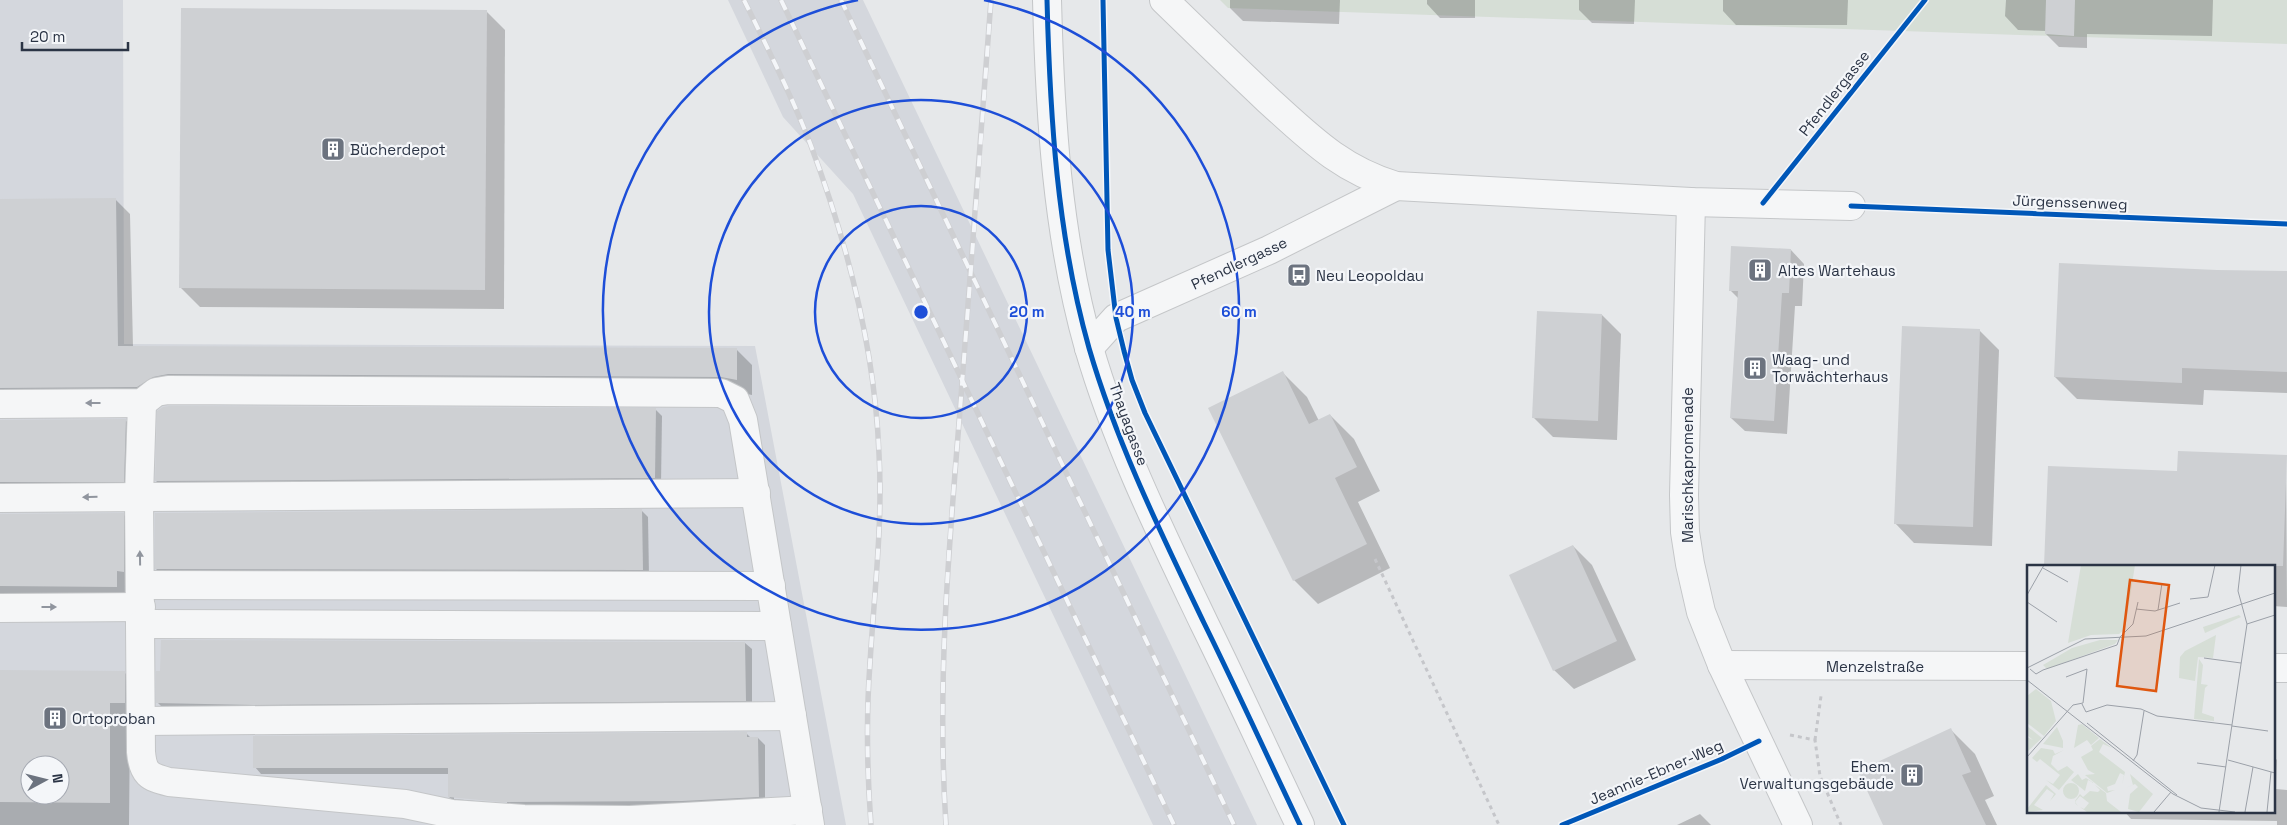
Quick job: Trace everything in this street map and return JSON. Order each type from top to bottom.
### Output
[{"type":"street","name":"Thayagasse","points":[[1047,0],[1048,69],[1061,207],[1073,282],[1089,348],[1131,467],[1300,825]]},
{"type":"street","name":"Pfendlergasse","points":[[1164,0],[1316,144],[1345,165],[1370,178],[1396,186],[1691,202],[1851,206]]},
{"type":"street","name":"Pfendlergasse","points":[[1089,348],[1116,318],[1269,250],[1396,186]]},
{"type":"street","name":"Marischkapromenade","points":[[1691,202],[1685,532],[1690,564],[1701,612],[1722,665],[1798,825]]},
{"type":"street","points":[[0,404],[142,403],[156,392],[168,390],[721,393],[735,400],[743,420],[756,492],[809,817],[633,822],[524,819],[452,814],[405,804],[169,782],[152,777],[143,767],[139,496],[142,403]]},
{"type":"street","points":[[0,498],[756,492]]},
{"type":"street","points":[[0,608],[771,586]]},
{"type":"street","points":[[141,605],[778,626]]},
{"type":"street","name":"Menzelstraße","points":[[1722,665],[2027,666]]},
{"type":"street","points":[[2274,668],[2287,668]]},
{"type":"street","points":[[142,721],[792,716]]},
{"type":"path","points":[[1375,559],[1499,825]]},
{"type":"path","points":[[1821,694],[1815,740],[1820,776],[1841,825]]},
{"type":"path","points":[[1759,741],[1781,733],[1815,740]]},
{"type":"shaded area","points":[[0,0],[123,0],[124,344],[755,346],[846,825],[0,825]]},
{"type":"shaded area","points":[[728,0],[863,0],[1257,825],[1153,825],[853,194],[783,117]]},
{"type":"shaded area","points":[[1220,0],[2287,0],[2287,44],[1228,8]]},
{"type":"building","points":[[2046,0],[2075,0],[2074,36],[2045,34]]},
{"type":"building","name":"Bücherdepot","points":[[181,8],[487,10],[485,290],[179,288]]},
{"type":"building","points":[[116,198],[118,346],[737,348],[737,380],[721,377],[168,374],[153,377],[137,387],[0,388],[0,199]]},
{"type":"building","points":[[1731,246],[1791,249],[1789,293],[1782,293],[1774,421],[1730,418],[1738,291],[1729,291]]},
{"type":"building","points":[[2059,263],[2287,271],[2287,372],[2182,368],[2182,383],[2054,377]]},
{"type":"building","points":[[1537,311],[1602,314],[1598,421],[1532,418]]},
{"type":"building","points":[[1902,326],[1980,329],[1973,527],[1894,524]]},
{"type":"building","points":[[1283,371],[1309,424],[1330,414],[1357,467],[1335,478],[1367,544],[1293,581],[1208,408]]},
{"type":"building","points":[[169,406],[656,408],[655,478],[155,481],[157,411]]},
{"type":"building","points":[[126,419],[124,482],[0,482],[0,420]]},
{"type":"building","points":[[2178,451],[2287,455],[2283,566],[2044,565],[2048,466],[2177,471]]},
{"type":"building","points":[[642,509],[643,570],[155,569],[155,513]]},
{"type":"building","points":[[124,513],[124,572],[117,571],[117,587],[0,586],[0,514]]},
{"type":"building","points":[[1573,545],[1617,641],[1553,671],[1509,575]]},
{"type":"building","points":[[161,640],[745,642],[746,701],[254,705],[156,703],[156,671],[160,671]]},
{"type":"building","name":"Ortoproban","points":[[0,670],[125,671],[125,703],[110,703],[110,803],[70,803],[70,755],[20,755],[20,802],[0,802]]},
{"type":"building","name":"Ehem. Verwaltungsgebäude","points":[[1951,728],[1971,772],[1962,775],[1986,825],[1883,825],[1858,771]]},
{"type":"building","points":[[747,732],[747,737],[758,737],[759,797],[682,801],[501,802],[448,797],[448,768],[253,768],[253,736]]},
{"type":"railway","points":[[744,0],[795,107],[823,180],[836,219],[857,296],[872,375],[879,454],[880,506],[868,704],[871,825]]},
{"type":"railway","points":[[781,0],[1174,825]]},
{"type":"railway","points":[[841,0],[1234,825]]},
{"type":"railway","points":[[946,825],[943,724],[945,624],[991,0]]},
{"type":"cycle path","points":[[1047,0],[1053,131],[1062,219],[1078,305],[1100,384],[1141,488],[1300,825]]},
{"type":"cycle path","points":[[1103,0],[1108,250],[1116,318],[1132,380],[1145,413],[1344,825]]},
{"type":"cycle path","points":[[1763,203],[1925,0]]},
{"type":"cycle path","name":"Jürgenssenweg","points":[[1851,206],[2287,224]]},
{"type":"cycle path","name":"Jeannie-Ebner-Weg","points":[[1562,825],[1722,759],[1759,741]]},
{"type":"place","name":"Bücherdepot","points":[[333,149]]},
{"type":"place","name":"Altes Wartehaus","points":[[1760,270]]},
{"type":"place","name":"Neu Leopoldau","points":[[1299,275]]},
{"type":"place","name":"Waag- und Torwächterhaus","points":[[1755,368]]},
{"type":"place","name":"Ortoproban","points":[[55,718]]},
{"type":"place","name":"Ehem. Verwaltungsgebäude","points":[[1912,775]]}]
